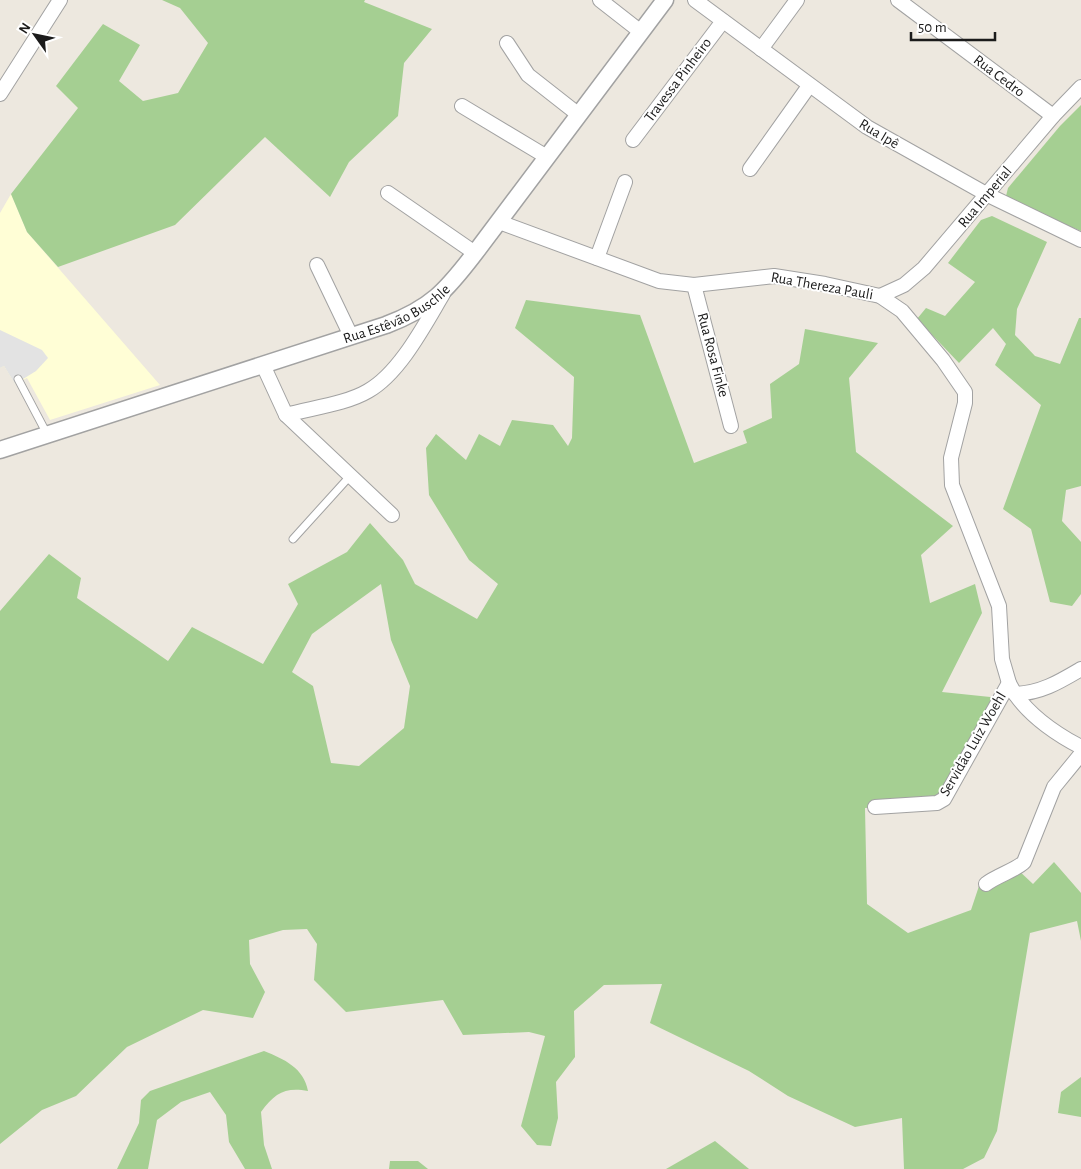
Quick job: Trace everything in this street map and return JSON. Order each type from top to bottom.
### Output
[{"type":"street","points":[[0,94],[60,0]]},
{"type":"street","points":[[600,0],[641,32]]},
{"type":"street","name":"Rua Estêvão Buschle","points":[[0,450],[351,336],[415,313],[444,291],[476,253],[665,0]]},
{"type":"street","name":"Rua Ipê","points":[[695,0],[867,128],[988,195],[1081,240]]},
{"type":"street","points":[[761,50],[797,0]]},
{"type":"street","name":"Rua Cedro","points":[[898,0],[1053,116]]},
{"type":"street","name":"Travessa Pinheiro","points":[[634,140],[722,21]]},
{"type":"street","points":[[507,43],[528,75],[578,115]]},
{"type":"street","points":[[750,169],[810,86]]},
{"type":"street","name":"Rua Imperial","points":[[880,296],[913,278],[988,195],[1053,116],[1081,87]]},
{"type":"street","points":[[462,106],[548,157]]},
{"type":"street","points":[[596,258],[625,182]]},
{"type":"street","points":[[388,193],[476,253]]},
{"type":"street","name":"Rua Thereza Pauli","points":[[498,222],[649,278],[669,283],[694,285],[774,276],[825,284],[880,296],[896,305],[910,319],[965,392],[965,403],[952,458],[951,476],[959,506],[999,606],[1002,659],[1012,689]]},
{"type":"street","points":[[317,265],[351,336]]},
{"type":"street","name":"Rua Rosa Finke","points":[[694,285],[731,426]]},
{"type":"street","points":[[286,415],[354,397],[374,387],[408,350],[444,291]]},
{"type":"street","points":[[263,365],[286,415],[392,515]]},
{"type":"street","points":[[1012,689],[1037,692],[1081,669]]},
{"type":"street","points":[[1012,689],[1029,710],[1056,734],[1081,747]]},
{"type":"street","name":"Servidão Luiz Woehl","points":[[876,807],[937,803],[944,799],[1012,689]]},
{"type":"street","points":[[986,884],[1001,873],[1021,866],[1024,862],[1054,787],[1081,754]]},
{"type":"lane","points":[[18,379],[47,435]]},
{"type":"lane","points":[[293,539],[351,475]]},
{"type":"shaded area","points":[[11,194],[27,232],[160,385],[50,420],[27,378],[15,384],[4,366],[0,368],[0,213]]},
{"type":"shaded area","points":[[0,330],[42,350],[48,358],[36,371],[15,384],[4,366],[0,368]]},
{"type":"green space","points":[[162,0],[365,0],[364,2],[432,29],[404,63],[398,116],[349,162],[330,197],[265,137],[175,225],[58,267],[27,232],[11,194],[78,108],[56,86],[103,24],[140,45],[119,81],[143,101],[178,93],[208,43],[180,8]]},
{"type":"green space","points":[[1081,105],[1081,231],[1011,202],[1006,196],[1008,188],[1060,126]]},
{"type":"green space","points":[[992,216],[1047,242],[1017,309],[1015,335],[1035,356],[1060,364],[1079,318],[1081,318],[1081,486],[1066,490],[1062,521],[1081,542],[1081,594],[1072,606],[1050,602],[1031,529],[1003,509],[1041,405],[995,365],[1006,344],[993,328],[959,363],[917,319],[926,308],[945,316],[975,282],[948,263],[981,220]]},
{"type":"green space","points":[[526,300],[640,315],[694,463],[747,443],[743,431],[772,418],[770,384],[799,364],[805,329],[878,343],[849,378],[856,452],[953,526],[921,555],[930,603],[975,584],[982,613],[942,692],[1000,698],[937,803],[865,808],[867,904],[908,933],[971,910],[979,886],[1016,868],[1033,884],[1054,862],[1081,893],[1081,941],[1077,921],[1030,933],[997,1131],[984,1158],[963,1169],[904,1169],[902,1118],[855,1127],[788,1096],[749,1071],[650,1023],[662,984],[604,985],[574,1011],[575,1057],[556,1082],[558,1118],[551,1146],[537,1145],[521,1126],[545,1036],[529,1032],[463,1035],[443,1000],[346,1012],[314,980],[317,944],[307,929],[283,930],[249,940],[250,964],[265,992],[253,1018],[203,1010],[127,1047],[76,1096],[42,1110],[0,1144],[0,611],[49,554],[81,578],[77,598],[168,661],[192,627],[263,664],[298,604],[288,584],[347,552],[370,523],[403,560],[415,584],[477,619],[498,584],[469,560],[429,495],[426,448],[436,434],[466,460],[479,434],[500,446],[512,420],[553,425],[568,446],[572,438],[574,377],[515,328]],"holes":[[[381,584],[391,640],[410,686],[404,728],[359,766],[331,763],[313,686],[292,672],[312,634]]]},
{"type":"green space","points":[[264,1051],[279,1057],[298,1070],[306,1083],[308,1091],[293,1090],[281,1093],[271,1100],[261,1112],[264,1145],[272,1169],[245,1169],[229,1142],[226,1115],[210,1092],[181,1102],[157,1120],[148,1169],[117,1169],[139,1123],[141,1100],[150,1091]]},
{"type":"green space","points":[[1081,1077],[1081,1117],[1058,1113],[1061,1092]]},
{"type":"green space","points":[[715,1141],[749,1169],[666,1169]]},
{"type":"green space","points":[[390,1161],[418,1161],[428,1169],[389,1169]]}]
